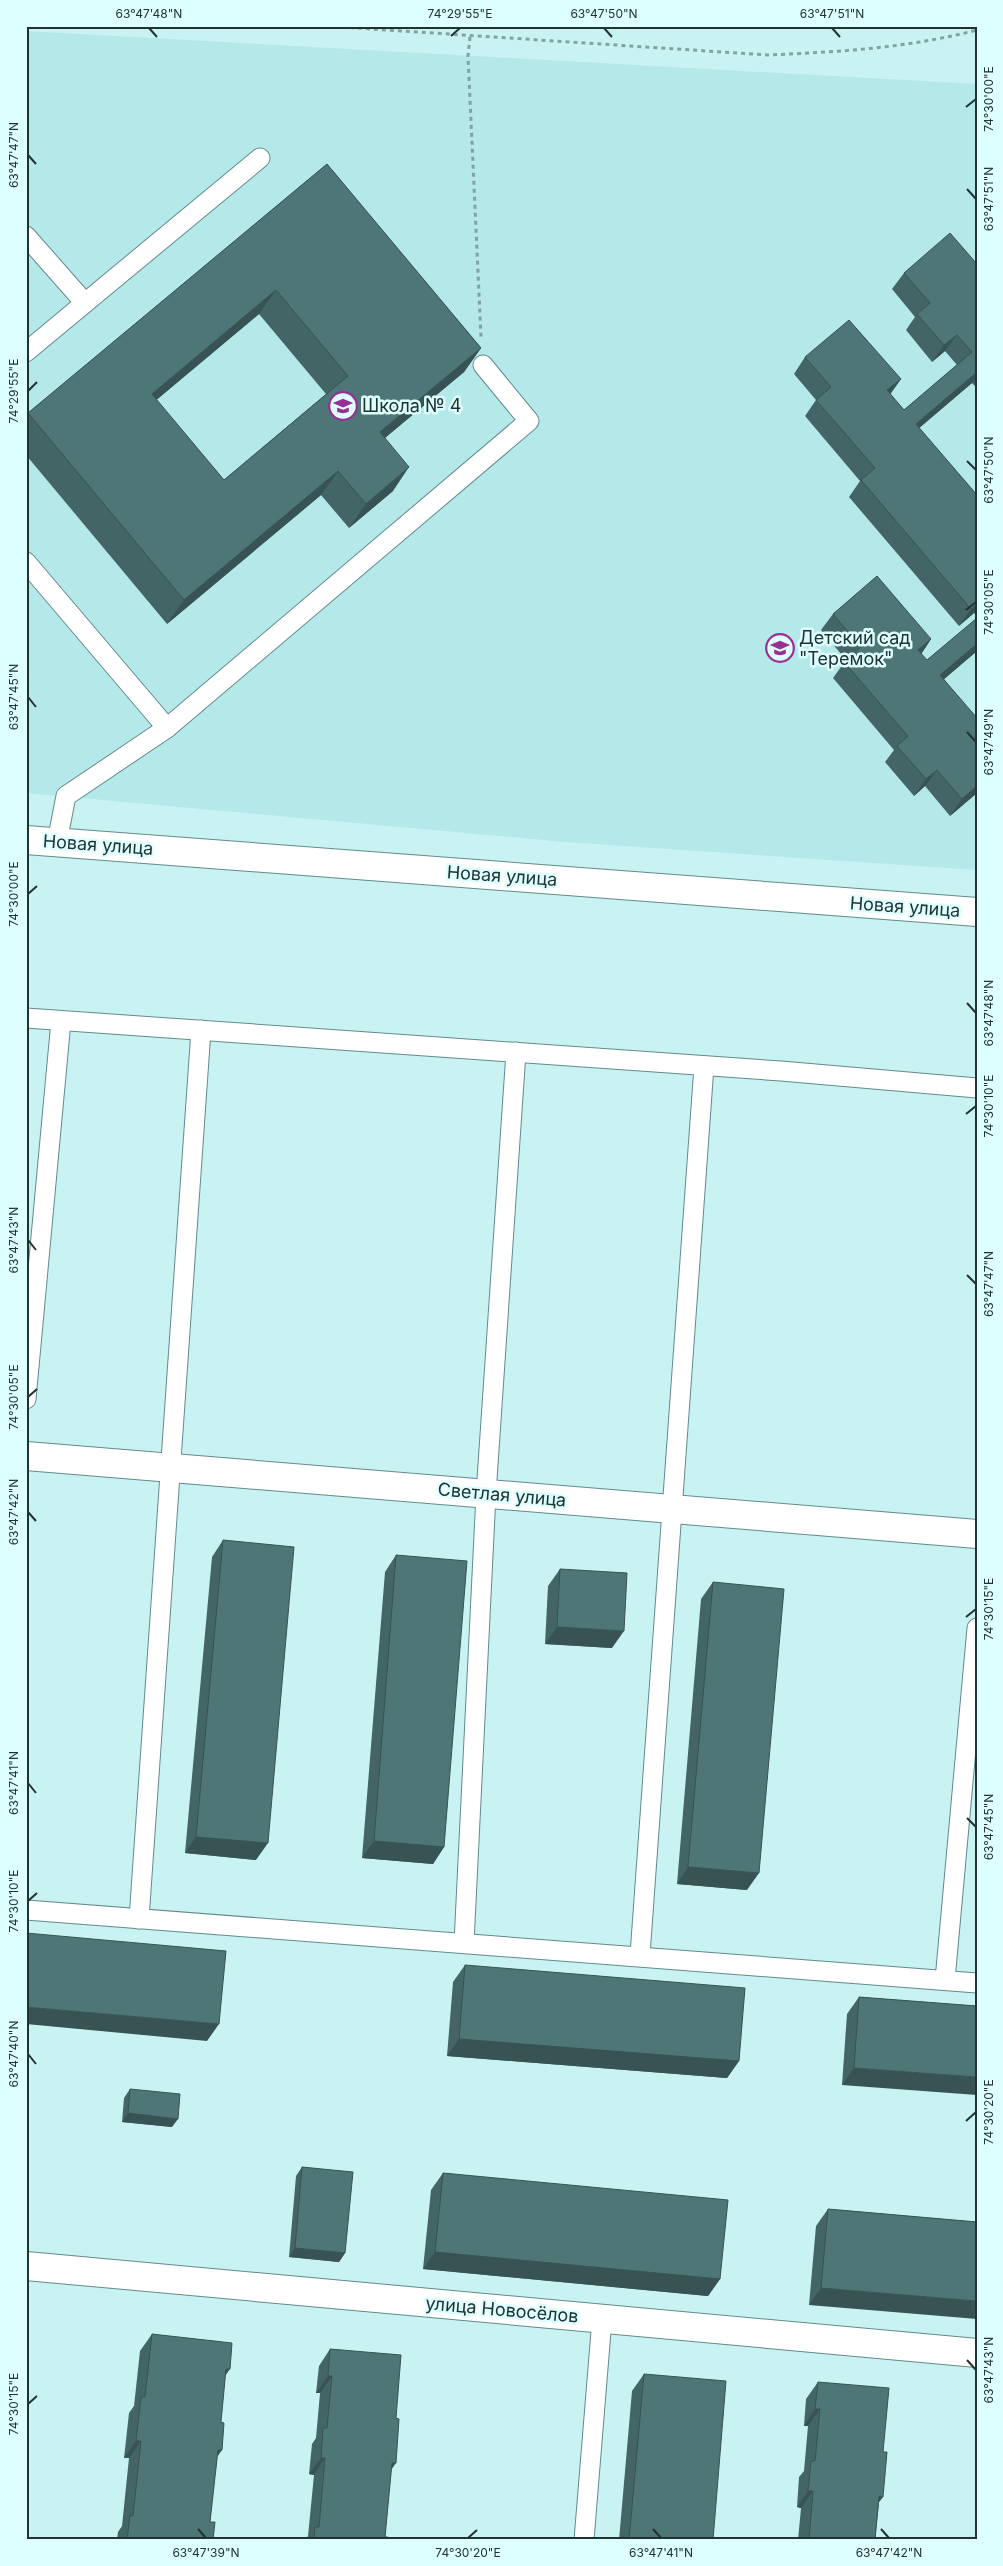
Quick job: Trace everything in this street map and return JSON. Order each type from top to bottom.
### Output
[{"type":"street","name":"Новая улица","points":[[26,840],[977,912]]},
{"type":"street","name":"Светлая улица","points":[[26,1456],[977,1534]]},
{"type":"street","name":"улица Новосёлов","points":[[26,2266],[977,2353]]},
{"type":"lane","points":[[26,352],[260,158]]},
{"type":"lane","points":[[26,236],[85,303]]},
{"type":"lane","points":[[57,842],[66,796],[167,728],[529,421],[483,365]]},
{"type":"lane","points":[[26,562],[167,728]]},
{"type":"lane","points":[[26,1018],[516,1052],[977,1088]]},
{"type":"lane","points":[[26,1399],[62,1021]]},
{"type":"lane","points":[[139,1919],[201,1030]]},
{"type":"lane","points":[[464,1942],[486,1494],[516,1052]]},
{"type":"lane","points":[[640,1956],[704,1066]]},
{"type":"lane","points":[[945,1980],[977,1628]]},
{"type":"lane","points":[[26,1910],[464,1942],[977,1983]]},
{"type":"lane","points":[[584,2540],[602,2319]]},
{"type":"path","points":[[326,26],[470,37],[768,55],[835,52],[932,42],[977,30]]},
{"type":"path","points":[[470,37],[469,66],[483,365]]},
{"type":"shaded area","name":"Школа № 4","points":[[26,31],[977,84],[977,870],[565,842],[26,793]]},
{"type":"building","points":[[327,164],[481,348],[380,432],[409,467],[366,504],[338,471],[184,600],[28,413]],"holes":[[[276,290],[348,376],[224,480],[152,394]]]},
{"type":"building","points":[[950,233],[977,264],[977,372],[916,424],[977,495],[977,604],[971,609],[861,480],[875,468],[816,400],[831,387],[805,357],[849,320],[901,379],[887,390],[904,410],[972,352],[957,335],[944,345],[917,314],[930,303],[904,273]]},
{"type":"building","points":[[877,576],[931,639],[918,650],[927,660],[977,618],[977,644],[940,675],[977,718],[977,786],[962,799],[937,770],[926,779],[897,746],[908,736],[844,662],[861,647],[833,614]]},
{"type":"building","points":[[223,1540],[294,1547],[268,1843],[196,1837]]},
{"type":"building","points":[[396,1555],[467,1561],[444,1847],[374,1841]]},
{"type":"building","points":[[560,1569],[627,1573],[624,1631],[557,1627]]},
{"type":"building","points":[[713,1582],[784,1589],[759,1873],[688,1867]]},
{"type":"building","points":[[26,1933],[226,1951],[219,2024],[26,2007]]},
{"type":"building","points":[[465,1965],[745,1988],[739,2061],[459,2039]]},
{"type":"building","points":[[859,1997],[977,2006],[977,2077],[854,2068]]},
{"type":"building","points":[[130,2089],[180,2094],[178,2119],[128,2113]]},
{"type":"building","points":[[302,2167],[353,2172],[345,2253],[295,2248]]},
{"type":"building","points":[[443,2173],[728,2200],[720,2279],[435,2252]]},
{"type":"building","points":[[828,2209],[977,2222],[977,2301],[821,2288]]},
{"type":"building","points":[[152,2334],[232,2343],[230,2369],[226,2369],[221,2422],[224,2423],[222,2450],[218,2450],[210,2522],[215,2522],[213,2540],[127,2540],[130,2516],[133,2516],[141,2441],[136,2441],[141,2397],[145,2397]]},
{"type":"building","points":[[330,2349],[401,2355],[396,2418],[399,2419],[396,2463],[392,2463],[385,2537],[388,2537],[388,2540],[314,2540],[315,2527],[319,2527],[325,2458],[321,2458],[323,2428],[327,2428],[332,2376],[328,2376]]},
{"type":"building","points":[[644,2374],[726,2381],[713,2540],[629,2540]]},
{"type":"building","points":[[818,2382],[889,2388],[883,2452],[887,2452],[883,2497],[879,2496],[875,2540],[809,2540],[813,2491],[808,2491],[811,2461],[815,2461],[820,2409],[815,2409]]},
{"type":"place","name":"Школа № 4","points":[[343,406]]},
{"type":"place","name":"Детский сад \"Теремок\"","points":[[780,648]]}]
